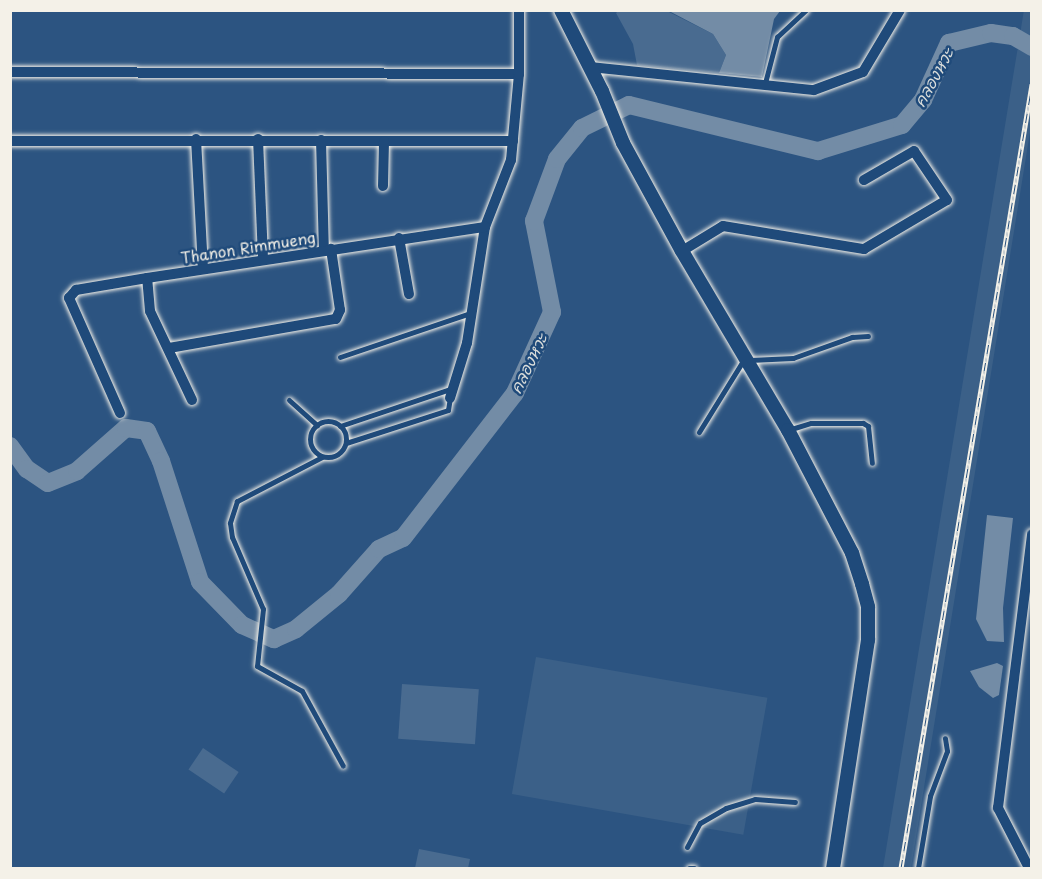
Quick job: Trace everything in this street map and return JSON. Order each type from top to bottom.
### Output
[{"type":"street","points":[[450,398],[455,387],[471,313],[484,227],[506,176],[513,141],[519,74],[519,10]]},
{"type":"street","points":[[561,10],[602,91],[623,143],[682,251],[748,358],[852,553],[868,607],[868,640],[833,868]]},
{"type":"street","points":[[590,67],[765,83],[814,90],[863,72],[900,10]]},
{"type":"street","points":[[10,72],[519,74]]},
{"type":"street","points":[[196,139],[203,269]]},
{"type":"street","points":[[10,141],[258,139],[513,141]]},
{"type":"street","points":[[258,139],[264,259]]},
{"type":"street","points":[[168,348],[336,319],[340,310],[328,250],[321,140]]},
{"type":"street","points":[[383,186],[384,141]]},
{"type":"street","points":[[682,251],[723,226],[864,249],[947,200],[914,151],[864,180]]},
{"type":"street","name":"Thanon Rimmueng","points":[[120,413],[69,298],[76,290],[399,238],[484,227]]},
{"type":"street","points":[[399,238],[409,294]]},
{"type":"street","points":[[147,278],[150,311],[192,400]]},
{"type":"street","points":[[1029,868],[999,808],[1027,605],[1032,534]]},
{"type":"lane","points":[[765,83],[777,37],[806,10]]},
{"type":"lane","points":[[340,357],[471,313]]},
{"type":"lane","points":[[699,432],[748,358],[793,358],[868,336]]},
{"type":"lane","points":[[322,457],[313,450],[310,439],[317,425],[329,421],[340,426],[455,387]]},
{"type":"lane","points":[[343,766],[302,691],[257,666],[257,645],[263,609],[232,537],[232,509],[249,494],[322,457],[340,453],[346,443],[448,410],[450,398]]},
{"type":"lane","points":[[289,400],[317,425]]},
{"type":"lane","points":[[788,430],[811,423],[863,423],[868,426],[872,463]]},
{"type":"lane","points":[[340,426],[346,443]]},
{"type":"lane","points":[[918,868],[930,796],[947,751],[945,738]]},
{"type":"lane","points":[[687,847],[700,823],[726,808],[755,799],[795,802]]},
{"type":"shaded area","points":[[619,10],[667,11],[713,34],[726,55],[719,73],[637,65],[633,44],[616,13]]},
{"type":"shaded area","points":[[1024,10],[1031,11],[1031,126],[911,868],[883,868]]},
{"type":"shaded area","points":[[669,11],[780,11],[774,19],[762,77],[719,73],[726,55],[713,34]]},
{"type":"shaded area","points":[[987,515],[1013,518],[1003,608],[1004,642],[987,641],[976,619]]},
{"type":"shaded area","points":[[536,657],[767,698],[743,835],[512,794]]},
{"type":"shaded area","points":[[997,663],[1003,666],[999,695],[993,698],[979,687],[970,671]]},
{"type":"shaded area","points":[[402,684],[479,689],[475,744],[398,739]]},
{"type":"shaded area","points":[[203,748],[239,772],[224,794],[188,770]]},
{"type":"shaded area","points":[[419,849],[470,859],[468,868],[415,868]]},
{"type":"waterway","name":"คลองหวะ","points":[[10,446],[27,469],[48,483],[77,471],[126,428],[147,431],[161,461],[200,582],[242,625],[274,639],[296,629],[339,594],[379,549],[403,538],[515,393],[552,312],[534,221],[557,159],[582,128],[629,105],[818,151],[902,125],[923,100],[949,43],[991,33],[1013,36],[1032,47]]},
{"type":"railway","points":[[901,868],[1032,84]]}]
